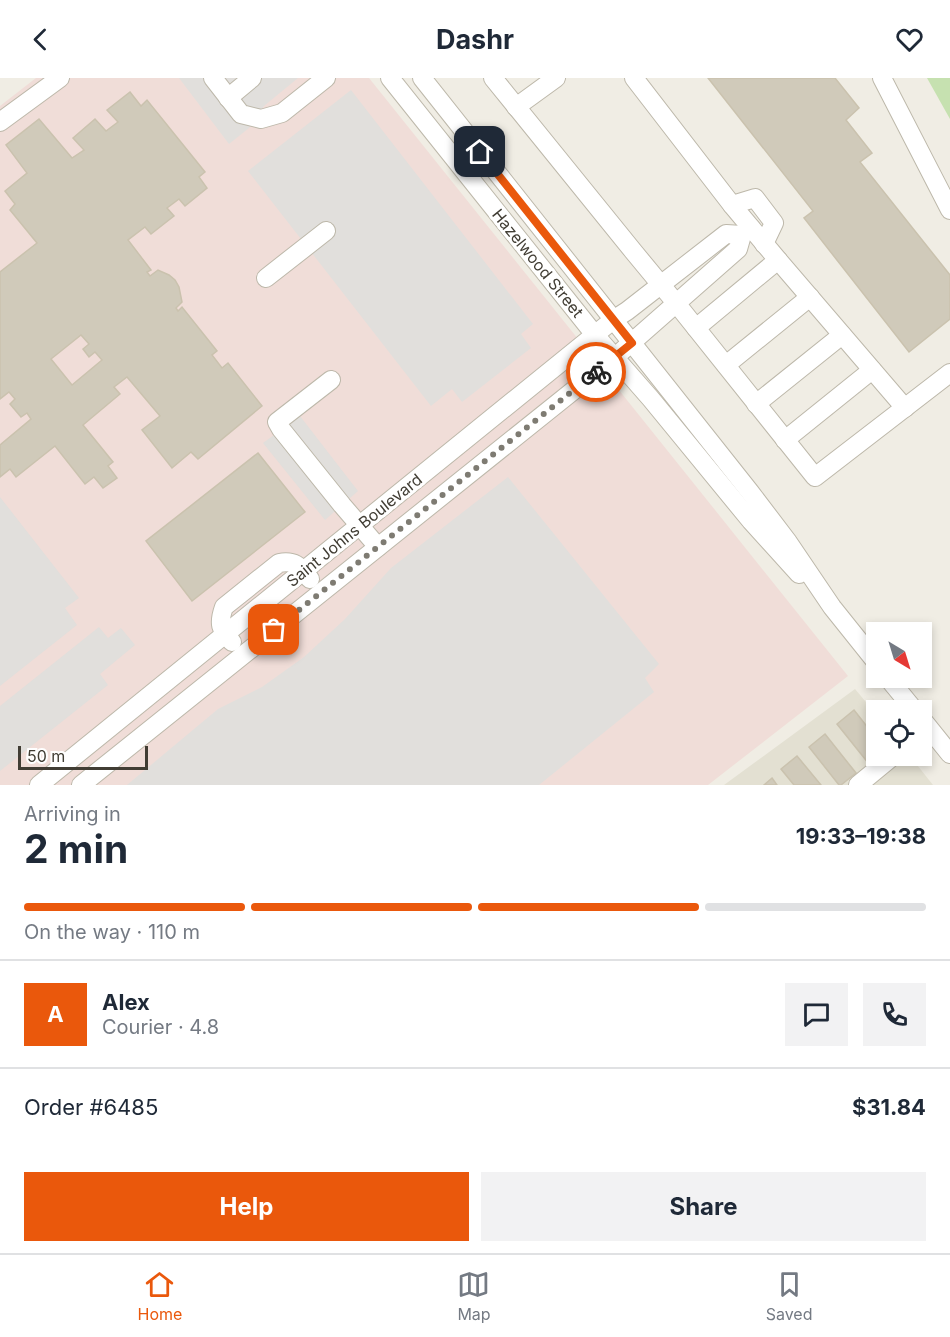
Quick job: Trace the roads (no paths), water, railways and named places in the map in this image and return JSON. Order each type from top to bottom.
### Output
[{"type":"street","points":[[0,122],[60,78]]},
{"type":"street","points":[[213,78],[241,114],[261,119],[282,113],[326,78]]},
{"type":"street","points":[[228,98],[252,78]]},
{"type":"street","name":"Hazelwood Street","points":[[390,78],[614,358],[651,399],[751,521],[832,608],[866,650]]},
{"type":"street","name":"Hazelwood Street","points":[[422,78],[789,542],[832,608]]},
{"type":"street","points":[[493,78],[815,477],[950,373]]},
{"type":"street","points":[[516,107],[556,78]]},
{"type":"street","points":[[634,78],[732,205],[747,232],[764,244],[905,408]]},
{"type":"street","points":[[882,78],[950,210]]},
{"type":"street","points":[[732,205],[755,198],[774,223],[764,244]]},
{"type":"street","points":[[266,278],[326,231]]},
{"type":"street","name":"Saint Johns Boulevard","points":[[39,785],[613,320],[726,234],[747,232]]},
{"type":"street","name":"Saint Johns Boulevard","points":[[81,785],[614,358],[738,249],[747,232]]},
{"type":"street","points":[[696,328],[778,260]]},
{"type":"street","points":[[726,365],[810,297]]},
{"type":"street","points":[[756,404],[842,335]]},
{"type":"street","points":[[785,440],[872,370]]},
{"type":"street","points":[[331,380],[277,422],[378,547]]},
{"type":"street","points":[[304,571],[321,592]]},
{"type":"street","points":[[225,634],[243,655]]},
{"type":"street","points":[[896,688],[906,700]]},
{"type":"street","points":[[932,735],[950,754]]},
{"type":"street","points":[[858,785],[881,766]]}]
